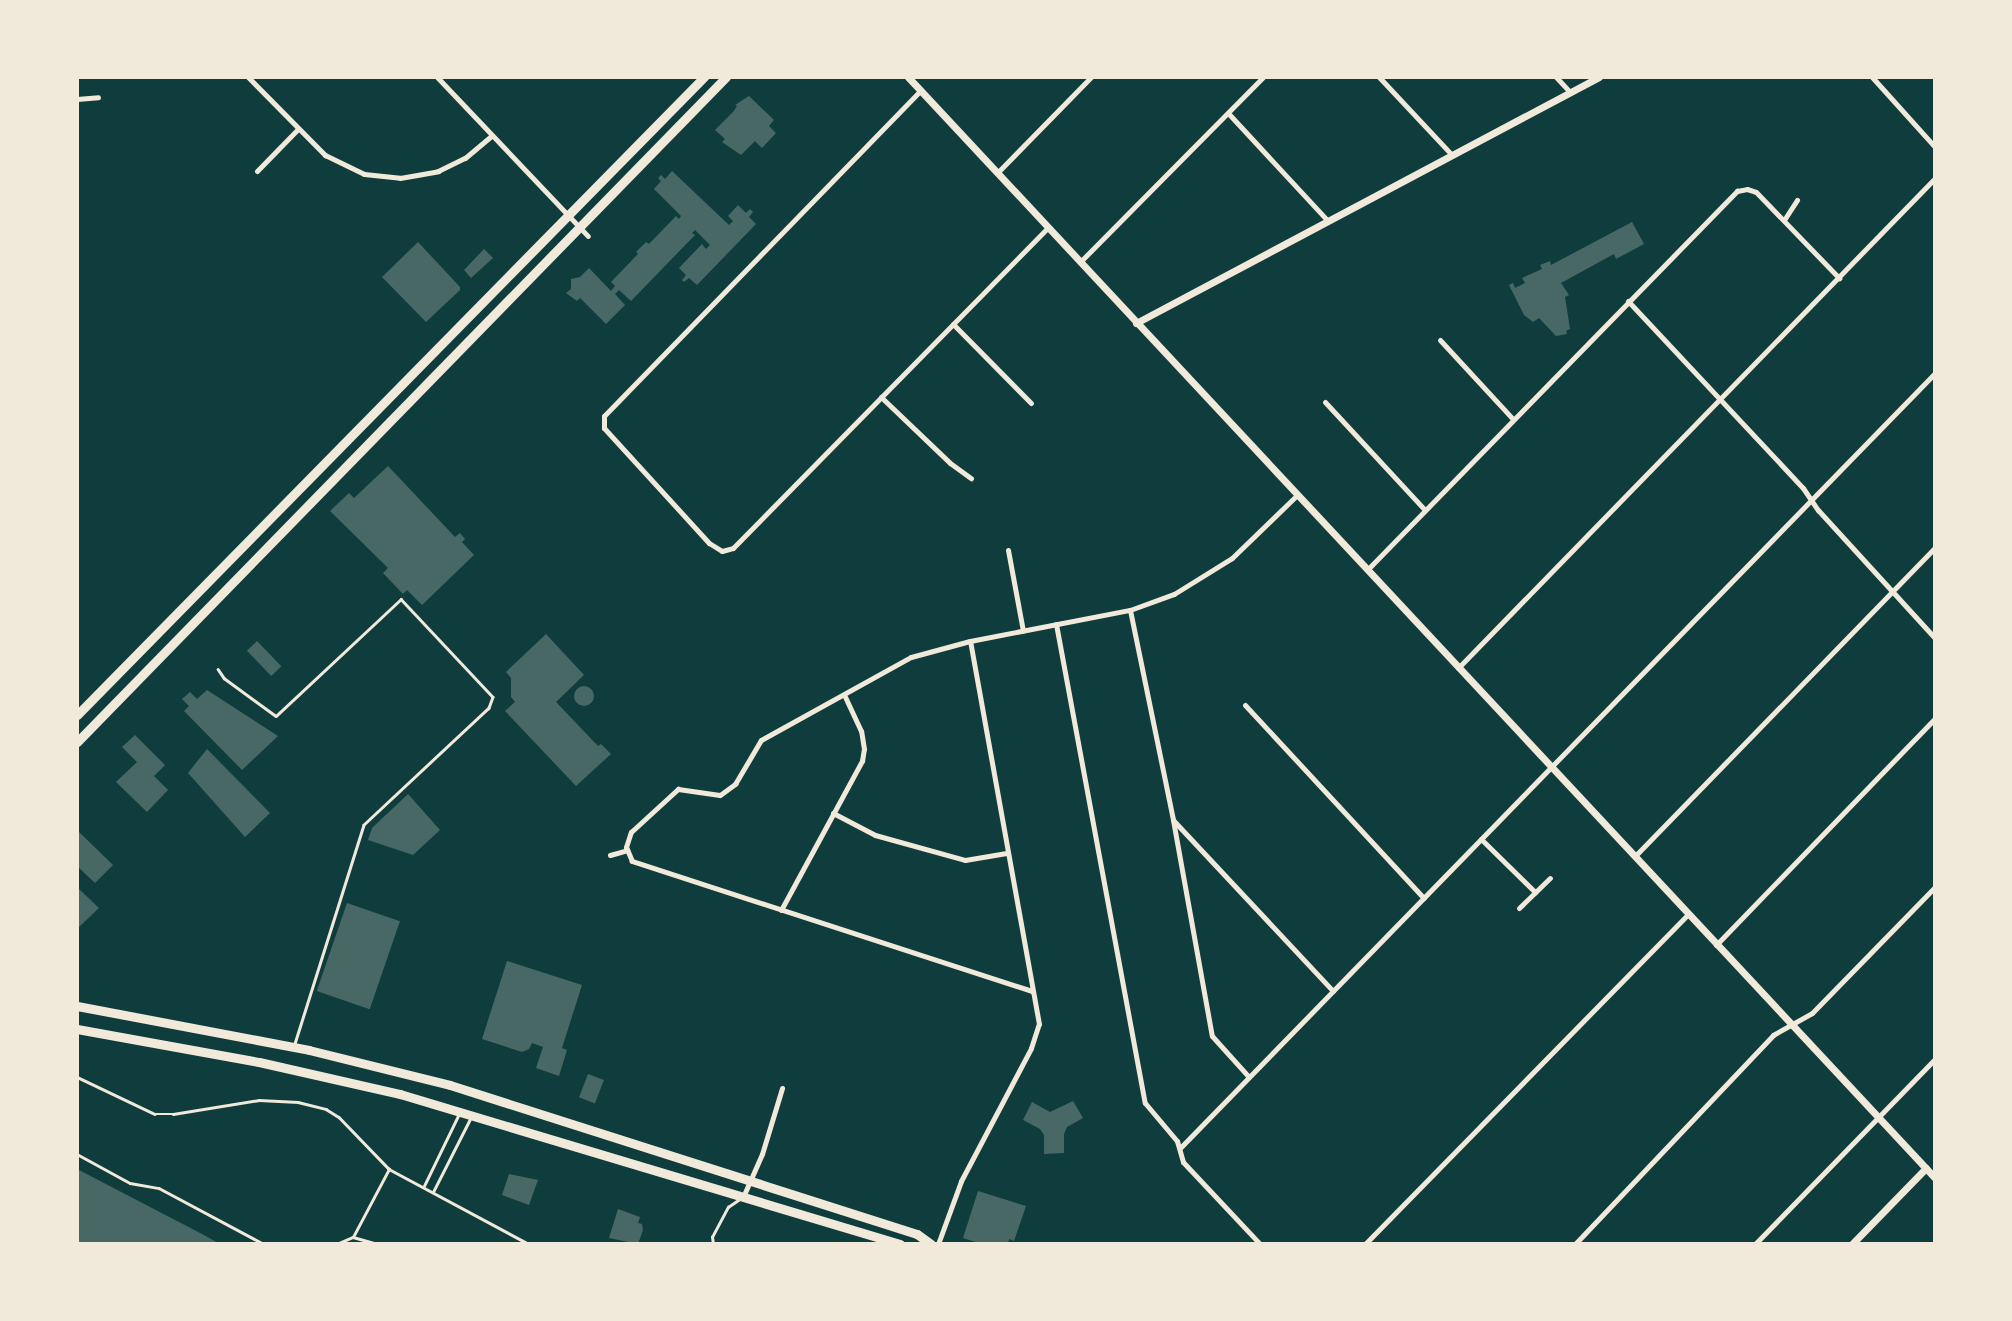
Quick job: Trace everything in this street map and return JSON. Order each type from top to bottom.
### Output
[{"type":"main road","points":[[77,715],[704,77]]},
{"type":"main road","points":[[77,742],[726,77]]},
{"type":"main road","points":[[77,1006],[295,1047],[466,1090],[917,1234],[931,1244]]},
{"type":"main road","points":[[77,1029],[295,1069],[472,1114],[900,1244]]},
{"type":"street","points":[[248,77],[325,155],[341,164],[385,178],[417,176],[444,168],[465,158],[492,135]]},
{"type":"street","points":[[437,77],[588,236]]},
{"type":"street","points":[[908,77],[1935,1178]]},
{"type":"street","points":[[997,173],[1091,77]]},
{"type":"street","points":[[1080,262],[1263,77]]},
{"type":"street","points":[[1379,77],[1452,155]]},
{"type":"street","points":[[1556,77],[1570,92]]},
{"type":"street","points":[[1136,323],[1599,77]]},
{"type":"street","points":[[1871,77],[1935,147]]},
{"type":"street","points":[[920,90],[604,416],[604,428],[709,543],[722,551],[733,548],[1048,227]]},
{"type":"street","points":[[77,99],[98,97]]},
{"type":"street","points":[[1228,113],[1327,220]]},
{"type":"street","points":[[257,171],[298,129]]},
{"type":"street","points":[[1458,668],[1721,401],[1935,178]]},
{"type":"street","points":[[1367,570],[1729,196],[1747,189],[1764,199],[1839,278]]},
{"type":"street","points":[[1784,219],[1797,200]]},
{"type":"street","points":[[1628,301],[1935,638]]},
{"type":"street","points":[[953,324],[1031,403]]},
{"type":"street","points":[[1440,340],[1513,419]]},
{"type":"street","points":[[1180,1148],[1935,373]]},
{"type":"street","points":[[881,397],[950,463],[971,478]]},
{"type":"street","points":[[1325,402],[1425,510]]},
{"type":"street","points":[[1032,991],[632,861],[627,850],[631,832],[678,789],[720,795],[735,784],[761,740],[911,656],[970,641],[1155,604],[1219,568],[1297,495]]},
{"type":"street","points":[[1634,856],[1935,547]]},
{"type":"street","points":[[1008,550],[1023,631]]},
{"type":"street","points":[[1130,610],[1173,820],[1212,1036],[1249,1077]]},
{"type":"street","points":[[1056,624],[1145,1103],[1180,1148],[1183,1162],[1260,1244]]},
{"type":"street","points":[[938,1244],[961,1181],[1035,1041],[1039,1024],[1006,853],[970,641]]},
{"type":"street","points":[[781,910],[862,761],[864,749],[861,731],[844,695]]},
{"type":"street","points":[[1245,705],[1424,898]]},
{"type":"street","points":[[1716,945],[1935,718]]},
{"type":"street","points":[[834,813],[875,835],[965,860],[1006,853]]},
{"type":"street","points":[[1173,820],[1333,991]]},
{"type":"street","points":[[1481,839],[1535,892]]},
{"type":"street","points":[[610,855],[627,850]]},
{"type":"street","points":[[1519,908],[1550,878]]},
{"type":"street","points":[[1575,1244],[1773,1035],[1812,1013],[1935,887]]},
{"type":"street","points":[[1365,1244],[1688,914]]},
{"type":"street","points":[[1755,1244],[1935,1059]]},
{"type":"street","points":[[743,1197],[782,1088]]},
{"type":"street","points":[[1852,1244],[1926,1168]]},
{"type":"lane","points":[[218,669],[225,678],[276,716],[401,599],[493,697],[487,709],[364,825],[295,1047]]},
{"type":"lane","points":[[77,1077],[155,1114],[173,1114],[259,1100],[319,1107],[339,1117],[389,1168],[529,1244]]},
{"type":"lane","points":[[424,1186],[456,1126],[460,1111]]},
{"type":"lane","points":[[433,1192],[472,1114]]},
{"type":"lane","points":[[77,1154],[130,1183],[159,1188],[264,1244]]},
{"type":"lane","points":[[354,1237],[389,1168]]},
{"type":"lane","points":[[713,1244],[712,1237],[729,1207],[743,1197]]},
{"type":"lane","points":[[337,1244],[354,1237],[378,1244]]},
{"type":"building","points":[[749,96],[774,120],[769,126],[776,133],[762,148],[755,141],[741,155],[722,142],[725,139],[715,130],[733,112],[737,106],[735,105]]},
{"type":"building","points":[[672,171],[729,225],[733,221],[728,216],[738,205],[746,213],[750,209],[753,212],[749,217],[756,224],[697,285],[689,278],[684,282],[682,280],[686,275],[679,268],[702,244],[706,249],[710,245],[695,230],[692,233],[695,235],[631,301],[619,290],[615,294],[625,305],[606,324],[580,298],[577,301],[566,293],[571,289],[571,279],[580,277],[589,268],[611,291],[615,286],[611,282],[638,254],[636,252],[646,242],[649,244],[676,216],[679,219],[681,216],[654,189],[661,181],[658,178],[661,175],[665,179]]},
{"type":"building","points":[[1632,222],[1644,244],[1616,259],[1614,254],[1561,283],[1569,295],[1565,297],[1570,329],[1566,331],[1567,334],[1556,336],[1539,318],[1533,322],[1524,315],[1509,285],[1513,283],[1515,288],[1525,283],[1522,278],[1542,269],[1540,265],[1550,261],[1551,265]]},
{"type":"building","points":[[418,242],[460,287],[426,322],[382,277]]},
{"type":"building","points":[[484,249],[493,258],[471,278],[464,270]]},
{"type":"building","points":[[388,466],[455,537],[460,533],[465,539],[462,542],[474,555],[422,605],[407,590],[403,594],[383,573],[388,568],[330,511],[349,493],[354,498]]},
{"type":"building","points":[[546,634],[584,675],[556,702],[598,746],[601,744],[611,754],[576,786],[505,711],[515,702],[511,697],[511,678],[506,672]]},
{"type":"building","points":[[257,641],[281,666],[271,676],[247,651]]},
{"type":"building","points":[[584,686],[591,689],[594,696],[591,703],[584,706],[577,703],[574,696],[577,689]]},
{"type":"building","points":[[207,690],[278,736],[242,770],[184,711],[189,706],[182,699],[190,692],[197,699]]},
{"type":"building","points":[[135,735],[165,765],[154,776],[168,790],[147,812],[116,782],[137,762],[122,747]]},
{"type":"building","points":[[207,749],[270,813],[245,837],[188,773]]},
{"type":"building","points":[[408,794],[440,830],[413,855],[368,840],[372,828]]},
{"type":"building","points":[[77,830],[113,865],[95,883],[77,866]]},
{"type":"building","points":[[77,887],[99,908],[77,929]]},
{"type":"building","points":[[347,903],[400,921],[370,1009],[317,991]]},
{"type":"building","points":[[507,961],[582,985],[562,1048],[567,1050],[559,1076],[536,1068],[543,1047],[532,1043],[529,1049],[522,1052],[482,1039]]},
{"type":"building","points":[[588,1074],[604,1080],[595,1103],[579,1097]]},
{"type":"building","points":[[1073,1101],[1083,1118],[1067,1127],[1064,1134],[1064,1153],[1044,1154],[1044,1135],[1040,1129],[1023,1120],[1032,1102],[1050,1112]]},
{"type":"building","points":[[77,1169],[202,1234],[220,1244],[77,1244]]},
{"type":"building","points":[[509,1174],[538,1180],[529,1205],[502,1195]]},
{"type":"building","points":[[978,1191],[1026,1206],[1014,1241],[1009,1239],[1008,1244],[982,1244],[963,1238]]},
{"type":"building","points":[[618,1209],[640,1217],[638,1223],[642,1224],[643,1230],[638,1244],[609,1238]]}]
